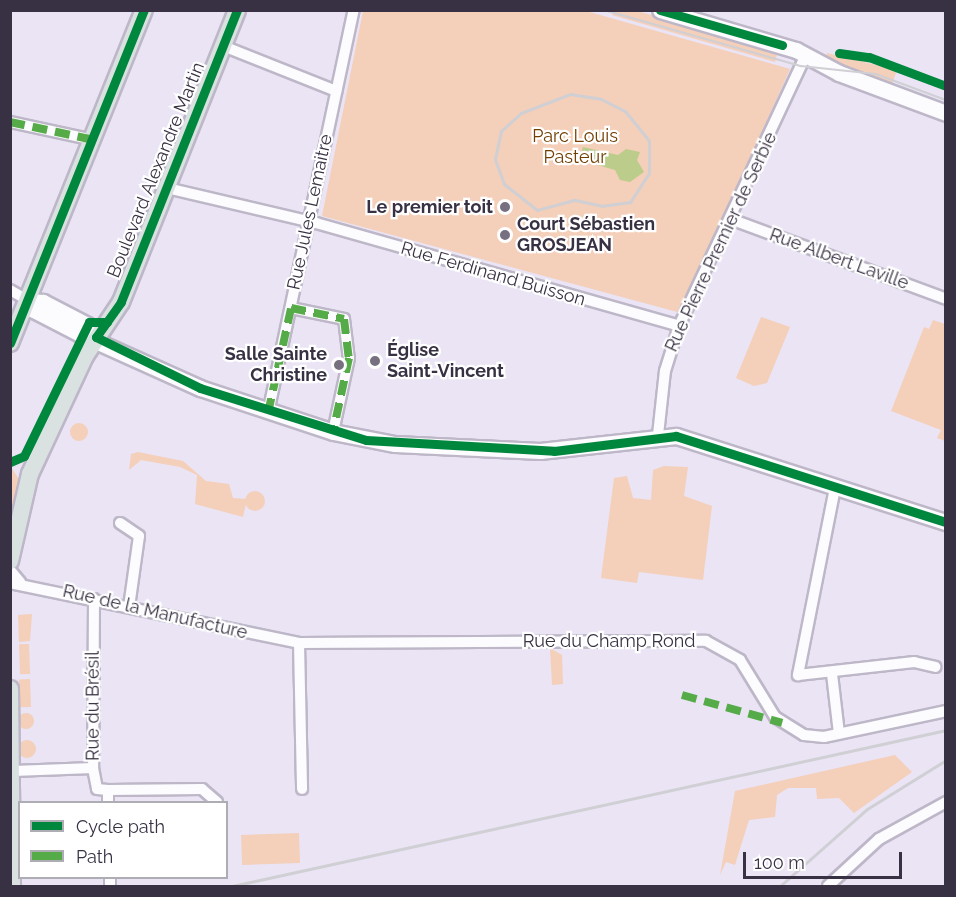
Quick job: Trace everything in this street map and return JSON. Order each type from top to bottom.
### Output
[{"type":"main road","points":[[10,343],[94,140],[144,10]]},
{"type":"main road","name":"Boulevard Alexandre Martin","points":[[10,561],[30,474],[96,337],[122,302],[237,10]]},
{"type":"main road","points":[[660,10],[806,55],[945,113]]},
{"type":"main road","points":[[29,301],[32,309],[96,337],[200,388],[268,413],[333,432],[394,444],[540,451],[658,435],[703,441],[835,488],[945,522]]},
{"type":"main road","points":[[10,689],[13,771],[12,886]]},
{"type":"street","name":"Rue Jules Lemaitre","points":[[268,413],[354,10]]},
{"type":"street","points":[[223,46],[336,91]]},
{"type":"street","name":"Rue Pierre Premier de Serbie","points":[[658,435],[665,371],[679,326],[733,220],[806,55]]},
{"type":"street","points":[[10,122],[94,140]]},
{"type":"street","name":"Rue Ferdinand Buisson","points":[[167,189],[308,221],[679,326]]},
{"type":"street","name":"Rue Albert Laville","points":[[733,220],[945,299]]},
{"type":"street","points":[[10,290],[29,301]]},
{"type":"street","points":[[291,309],[344,319],[349,358],[333,432]]},
{"type":"street","points":[[835,488],[796,665],[798,675],[832,674],[914,662],[935,667]]},
{"type":"street","points":[[120,523],[139,536],[129,607]]},
{"type":"street","points":[[10,570],[15,583]]},
{"type":"street","name":"Rue de la Manufacture","points":[[15,583],[299,643]]},
{"type":"street","name":"Rue du Brésil","points":[[94,599],[93,768],[97,789],[108,790]]},
{"type":"street","name":"Rue du Champ Rond","points":[[299,643],[702,640],[740,660],[782,723],[804,735],[839,734],[945,711]]},
{"type":"street","points":[[299,643],[302,789]]},
{"type":"street","points":[[832,674],[839,734]]},
{"type":"street","points":[[13,771],[93,768]]},
{"type":"street","points":[[108,801],[108,790],[202,789],[216,801]]},
{"type":"street","points":[[828,886],[879,839],[945,802]]},
{"type":"green space","name":"Parc Louis Pasteur","points":[[363,11],[586,11],[790,69],[681,313],[322,216]]},
{"type":"green space","points":[[614,11],[637,11],[778,50],[775,62],[612,15]]},
{"type":"green space","points":[[827,53],[897,70],[891,87],[852,73],[826,59]]},
{"type":"green space","points":[[761,317],[790,327],[767,383],[754,386],[736,378]]},
{"type":"green space","points":[[933,320],[945,324],[945,441],[937,438],[941,430],[891,411],[924,327],[929,329]]},
{"type":"green space","points":[[79,423],[85,426],[88,432],[85,438],[79,441],[73,438],[70,432],[73,426]]},
{"type":"green space","points":[[138,452],[183,461],[206,481],[229,484],[233,498],[247,499],[243,517],[195,504],[197,475],[180,467],[141,460],[129,470],[131,454]]},
{"type":"green space","points":[[10,465],[20,481],[12,519],[10,519]]},
{"type":"green space","points":[[664,466],[688,467],[684,496],[712,506],[703,580],[639,572],[637,583],[601,578],[614,478],[627,476],[633,498],[651,500],[653,470]]},
{"type":"green space","points":[[255,491],[262,494],[265,501],[262,508],[255,511],[248,508],[245,501],[248,494]]},
{"type":"green space","points":[[32,614],[30,641],[19,642],[18,615]]},
{"type":"green space","points":[[19,644],[29,644],[30,674],[20,674]]},
{"type":"green space","points":[[550,648],[562,655],[563,684],[552,685]]},
{"type":"green space","points":[[19,679],[30,679],[31,707],[20,707]]},
{"type":"green space","points":[[23,713],[29,713],[34,721],[32,727],[23,729],[18,724],[18,718]]},
{"type":"green space","points":[[27,740],[35,745],[36,749],[31,757],[27,758],[19,753],[18,749],[23,741]]},
{"type":"green space","points":[[895,755],[912,772],[854,813],[839,798],[817,799],[816,788],[788,788],[777,795],[775,817],[749,820],[735,865],[726,862],[720,875],[735,791]]},
{"type":"green space","points":[[299,833],[300,863],[242,865],[241,835]]},
{"type":"shaded area","points":[[583,147],[618,155],[626,149],[640,152],[637,160],[644,172],[630,182],[620,180],[615,170],[579,160]]},
{"type":"tram line","points":[[604,10],[801,66],[876,74],[946,100]]},
{"type":"railway","points":[[570,94],[601,99],[625,111],[649,141],[649,173],[630,202],[603,206],[574,200],[537,210],[504,184],[495,159],[501,131],[521,113],[570,94]]},
{"type":"railway","points":[[232,886],[946,730]]},
{"type":"railway","points":[[780,886],[867,809],[946,760]]},
{"type":"marked path","points":[[10,122],[94,140]]},
{"type":"marked path","points":[[268,413],[291,308],[344,319],[349,358],[333,432]]},
{"type":"marked path","points":[[682,695],[782,723]]},
{"type":"cycle path","points":[[10,343],[144,10]]},
{"type":"cycle path","points":[[237,10],[121,302],[96,337],[200,388],[366,440],[554,451],[676,436],[946,522]]},
{"type":"cycle path","points":[[660,10],[782,45]]},
{"type":"cycle path","points":[[839,53],[869,57],[946,86]]},
{"type":"cycle path","points":[[10,462],[24,456],[89,322],[107,322]]},
{"type":"place","name":"Le premier toit","points":[[505,207]]},
{"type":"place","name":"Court Sébastien GROSJEAN","points":[[505,235]]},
{"type":"place","name":"Église Saint-Vincent","points":[[375,361]]},
{"type":"place","name":"Salle Sainte Christine","points":[[339,365]]}]
